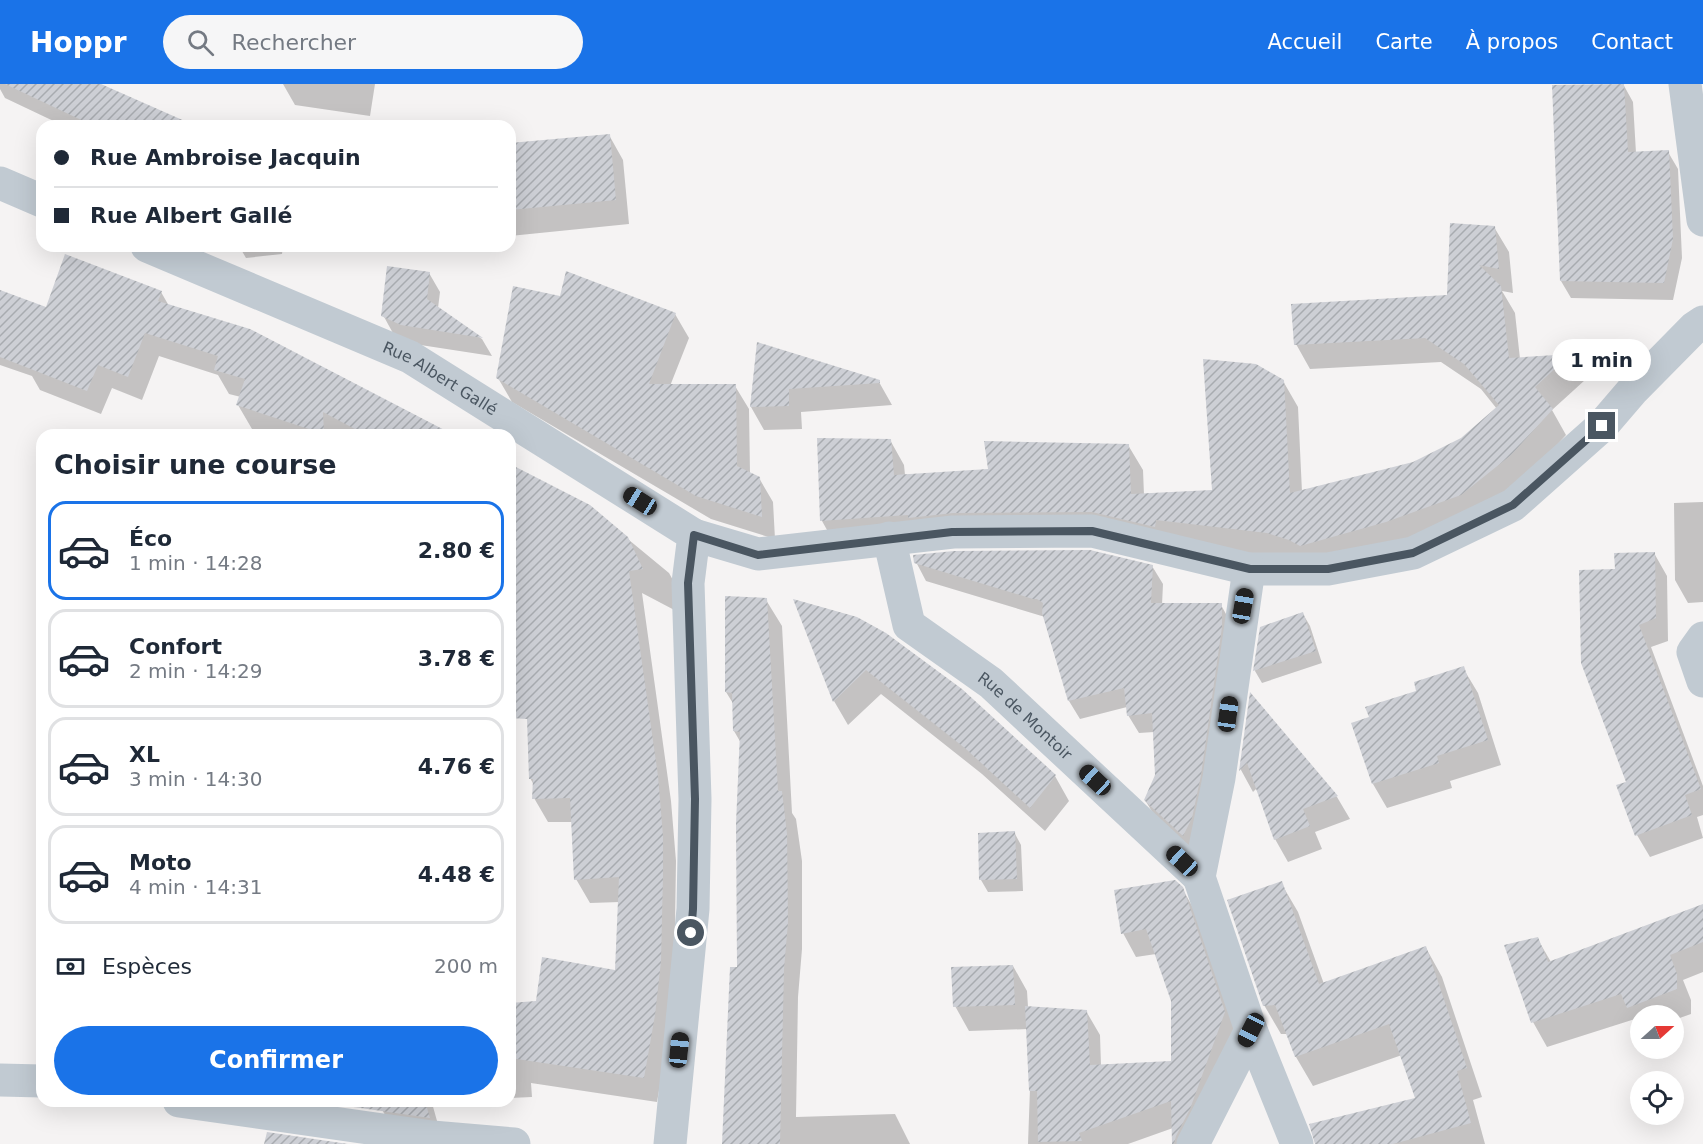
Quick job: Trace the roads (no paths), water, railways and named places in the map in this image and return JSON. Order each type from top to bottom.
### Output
[{"type":"street","points":[[1685,84],[1703,220]]},
{"type":"street","points":[[0,183],[36,198]]},
{"type":"street","name":"Rue Albert Gallé","points":[[161,252],[410,357],[694,535],[758,555],[952,532],[1092,531],[1250,569],[1328,569],[1413,553],[1513,505],[1602,426],[1632,391],[1694,328],[1703,322]]},
{"type":"street","points":[[670,1144],[693,909],[695,799],[688,583],[694,535]]},
{"type":"street","name":"Rue de Montoir","points":[[890,538],[909,625],[991,683],[1199,877]]},
{"type":"street","points":[[1250,569],[1219,778],[1199,877],[1251,1030],[1297,1144]]},
{"type":"street","points":[[1703,638],[1693,652],[1703,681]]},
{"type":"street","points":[[1193,1144],[1251,1030]]},
{"type":"street","points":[[0,1080],[36,1081]]},
{"type":"street","points":[[221,1107],[432,1137],[514,1144]]}]
